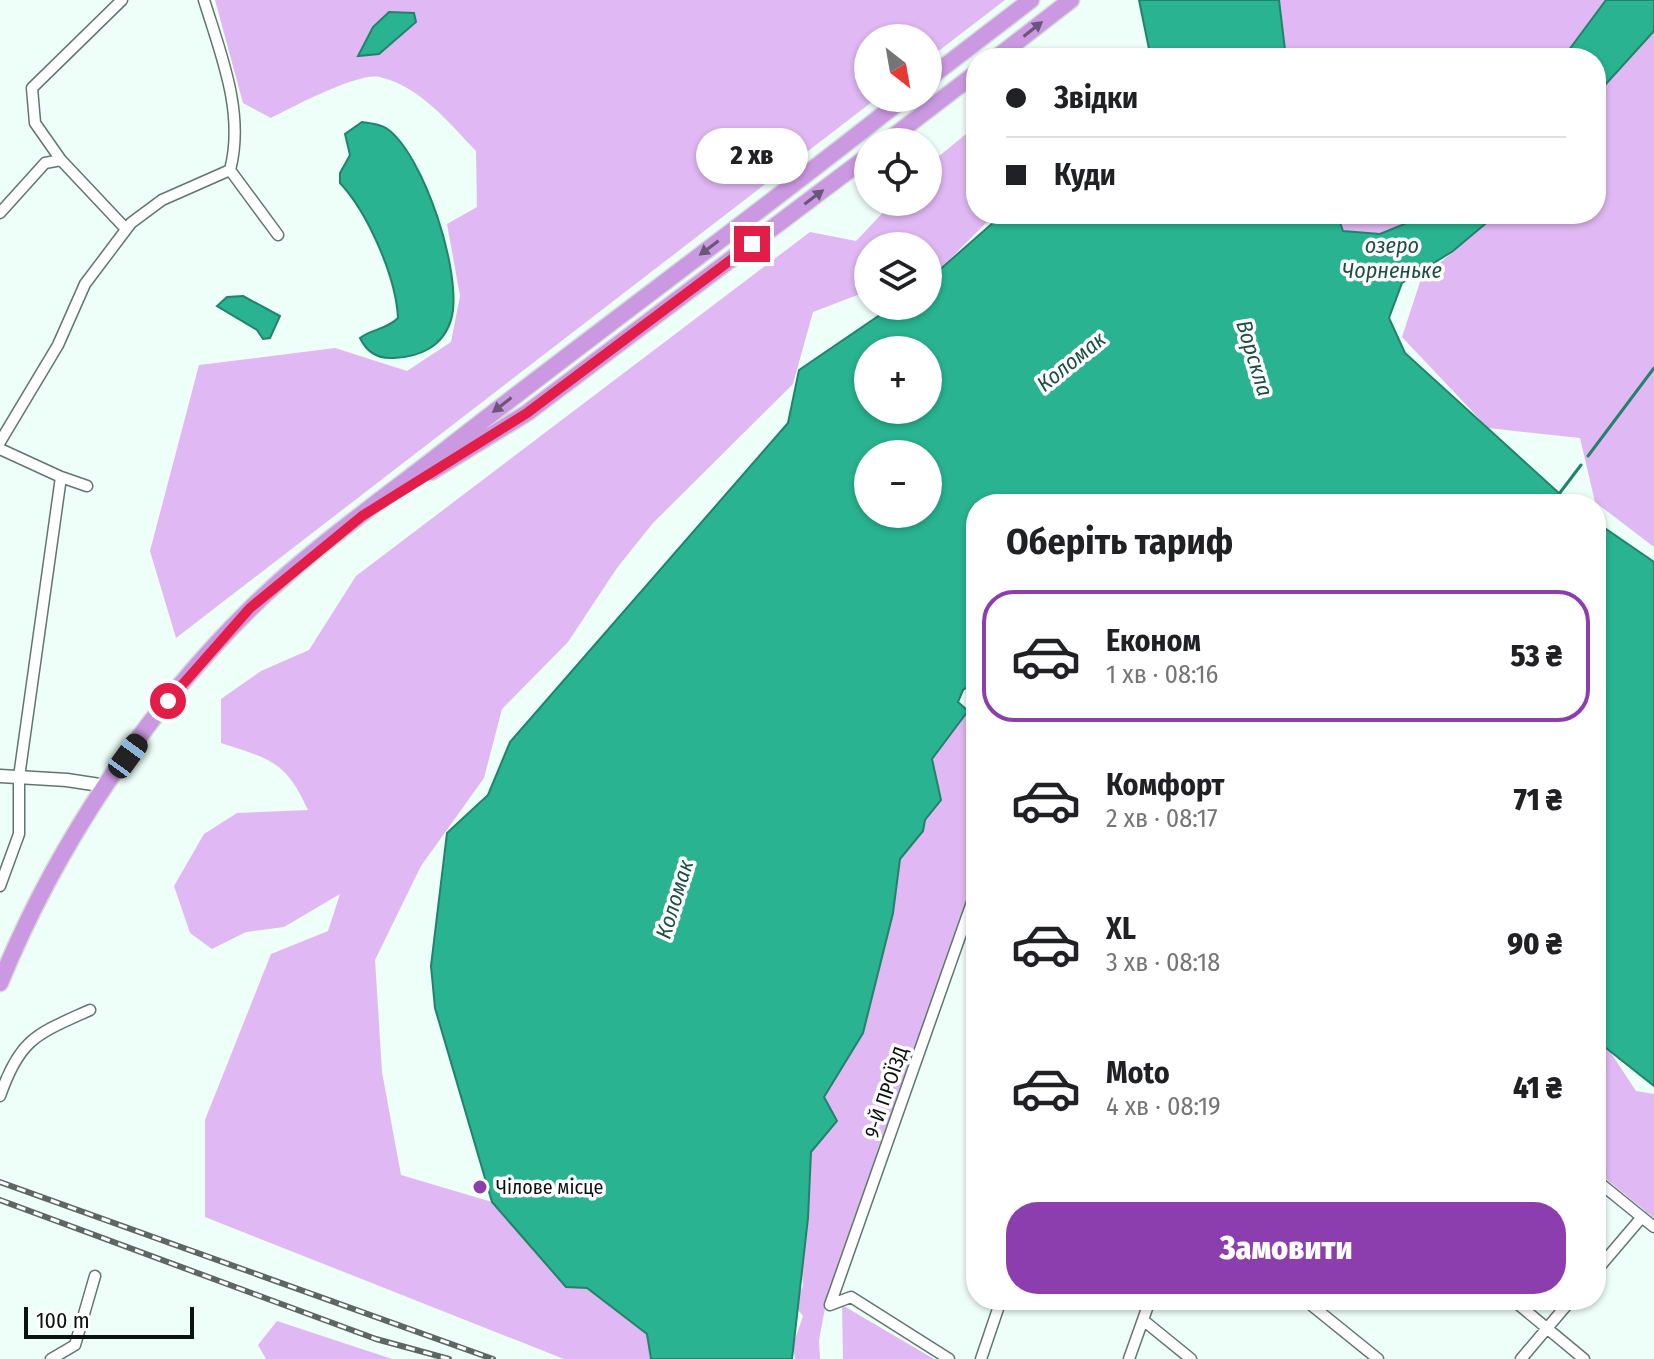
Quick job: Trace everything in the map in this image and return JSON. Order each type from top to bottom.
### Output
[{"type":"highway","points":[[968,48],[1031,0]]},
{"type":"highway","points":[[1009,48],[1071,0]]},
{"type":"highway","points":[[942,68],[966,50]]},
{"type":"highway","points":[[904,128],[966,81]]},
{"type":"highway","points":[[0,983],[26,924],[106,786],[181,683],[250,608],[362,516],[886,112]]},
{"type":"highway","points":[[362,516],[527,413],[854,167]]},
{"type":"street","points":[[122,0],[32,88],[35,123],[61,160],[126,229]]},
{"type":"street","points":[[204,0],[228,76],[237,143],[230,170]]},
{"type":"street","points":[[0,213],[45,163],[61,160]]},
{"type":"street","points":[[2,435],[58,345],[85,284],[126,229],[162,200],[230,170]]},
{"type":"street","points":[[230,170],[278,235]]},
{"type":"street","points":[[0,449],[87,486]]},
{"type":"street","points":[[0,886],[19,834],[19,777],[61,477]]},
{"type":"street","points":[[0,776],[106,786]]},
{"type":"street","name":"9-Й ПРОЇЗД","points":[[949,1359],[851,1297],[830,1305],[966,919]]},
{"type":"street","points":[[0,1096],[17,1053],[40,1033],[90,1010]]},
{"type":"street","points":[[1606,1188],[1654,1227]]},
{"type":"street","points":[[1606,1259],[1642,1217]]},
{"type":"street","points":[[51,1359],[75,1345],[95,1276]]},
{"type":"street","points":[[981,1359],[998,1310]]},
{"type":"street","points":[[1129,1359],[1146,1310]]},
{"type":"street","points":[[1317,1310],[1378,1359]]},
{"type":"street","points":[[1525,1310],[1584,1359]]},
{"type":"street","points":[[1521,1359],[1562,1310]]},
{"type":"street","points":[[1143,1320],[1191,1359]]},
{"type":"shaded area","points":[[215,0],[1005,0],[942,48],[942,24],[854,24],[854,112],[859,112],[176,638],[150,551],[199,365],[335,348],[407,371],[451,342],[460,296],[447,224],[477,207],[476,151],[433,107],[395,82],[380,77],[357,80],[271,118],[243,103]]},
{"type":"shaded area","points":[[1279,0],[1606,0],[1570,48],[1285,48]]},
{"type":"shaded area","points":[[1654,31],[1654,547],[1606,510],[1606,494],[1593,494],[1580,438],[1488,428],[1402,337],[1421,279],[1485,224],[1606,224],[1606,84]]},
{"type":"shaded area","points":[[966,134],[966,224],[985,224],[942,267],[942,232],[865,232],[880,216],[942,216],[942,154]]},
{"type":"shaded area","points":[[1341,224],[1404,224],[1380,234],[1343,231]]},
{"type":"shaded area","points":[[810,232],[854,241],[854,296],[813,312],[793,384],[653,523],[617,568],[568,642],[502,709],[484,778],[421,866],[375,960],[382,1072],[401,1175],[492,1202],[566,1287],[587,1288],[647,1334],[650,1359],[564,1359],[205,1217],[205,1120],[271,954],[328,931],[340,894],[284,927],[246,932],[212,949],[190,933],[174,886],[204,834],[237,813],[308,810],[292,781],[275,764],[221,743],[221,699],[261,671],[309,650],[356,576]]},
{"type":"shaded area","points":[[966,713],[966,902],[827,1298],[819,1340],[820,1359],[795,1359],[793,1345],[803,1316],[794,1305],[803,1286],[800,1248],[809,1195],[811,1152],[837,1121],[824,1097],[863,1033],[893,913],[900,859],[923,831],[925,820],[941,800],[932,759]]},
{"type":"shaded area","points":[[1606,1049],[1636,1091],[1654,1094],[1654,1218],[1606,1179]]},
{"type":"shaded area","points":[[842,1305],[934,1359],[843,1359]]},
{"type":"shaded area","points":[[277,1321],[392,1359],[266,1359],[258,1345]]},
{"type":"water","points":[[1139,0],[1279,0],[1285,48],[1149,48]]},
{"type":"water","points":[[1606,0],[1654,0],[1654,31],[1606,84],[1606,48],[1570,48]]},
{"type":"water","points":[[389,12],[414,13],[416,22],[379,54],[358,56],[373,27]]},
{"type":"water","points":[[362,122],[386,128],[400,142],[427,189],[446,247],[452,276],[451,320],[436,344],[421,353],[394,358],[378,356],[366,348],[360,338],[398,318],[392,284],[379,246],[361,211],[340,183],[340,173],[350,155],[345,134]]},
{"type":"water","points":[[992,224],[1341,224],[1343,231],[1380,234],[1404,224],[1485,224],[1453,251],[1402,283],[1389,318],[1405,353],[1560,494],[966,494],[966,688],[958,702],[966,709],[966,714],[932,759],[941,800],[925,820],[923,831],[900,859],[893,913],[863,1033],[824,1097],[837,1121],[811,1152],[808,1218],[792,1359],[651,1359],[647,1334],[587,1288],[566,1287],[492,1202],[435,1008],[431,966],[447,833],[488,795],[510,742],[788,423],[799,370],[872,320],[942,320],[942,268]]},
{"type":"water","points":[[243,296],[280,316],[270,338],[263,339],[257,330],[217,306],[227,297]]},
{"type":"water","points":[[1606,529],[1654,562],[1654,1086],[1606,1048]]},
{"type":"waterway","points":[[1588,456],[1654,368]]},
{"type":"waterway","points":[[1559,494],[1581,465]]},
{"type":"railway","points":[[0,1182],[493,1359]]},
{"type":"railway","points":[[0,1200],[376,1339],[449,1359]]},
{"type":"place","name":"Чілове місце","points":[[480,1187]]},
{"type":"route","points":[[168,701],[250,608],[362,516],[527,413],[752,244]]},
{"type":"water label","name":"озеро Чорненьке","points":[[1392,258]]},
{"type":"water label","name":"Ворскла","points":[[1255,358]]},
{"type":"water label","name":"Коломак","points":[[1071,361]]},
{"type":"water label","name":"Коломак","points":[[674,899]]}]
